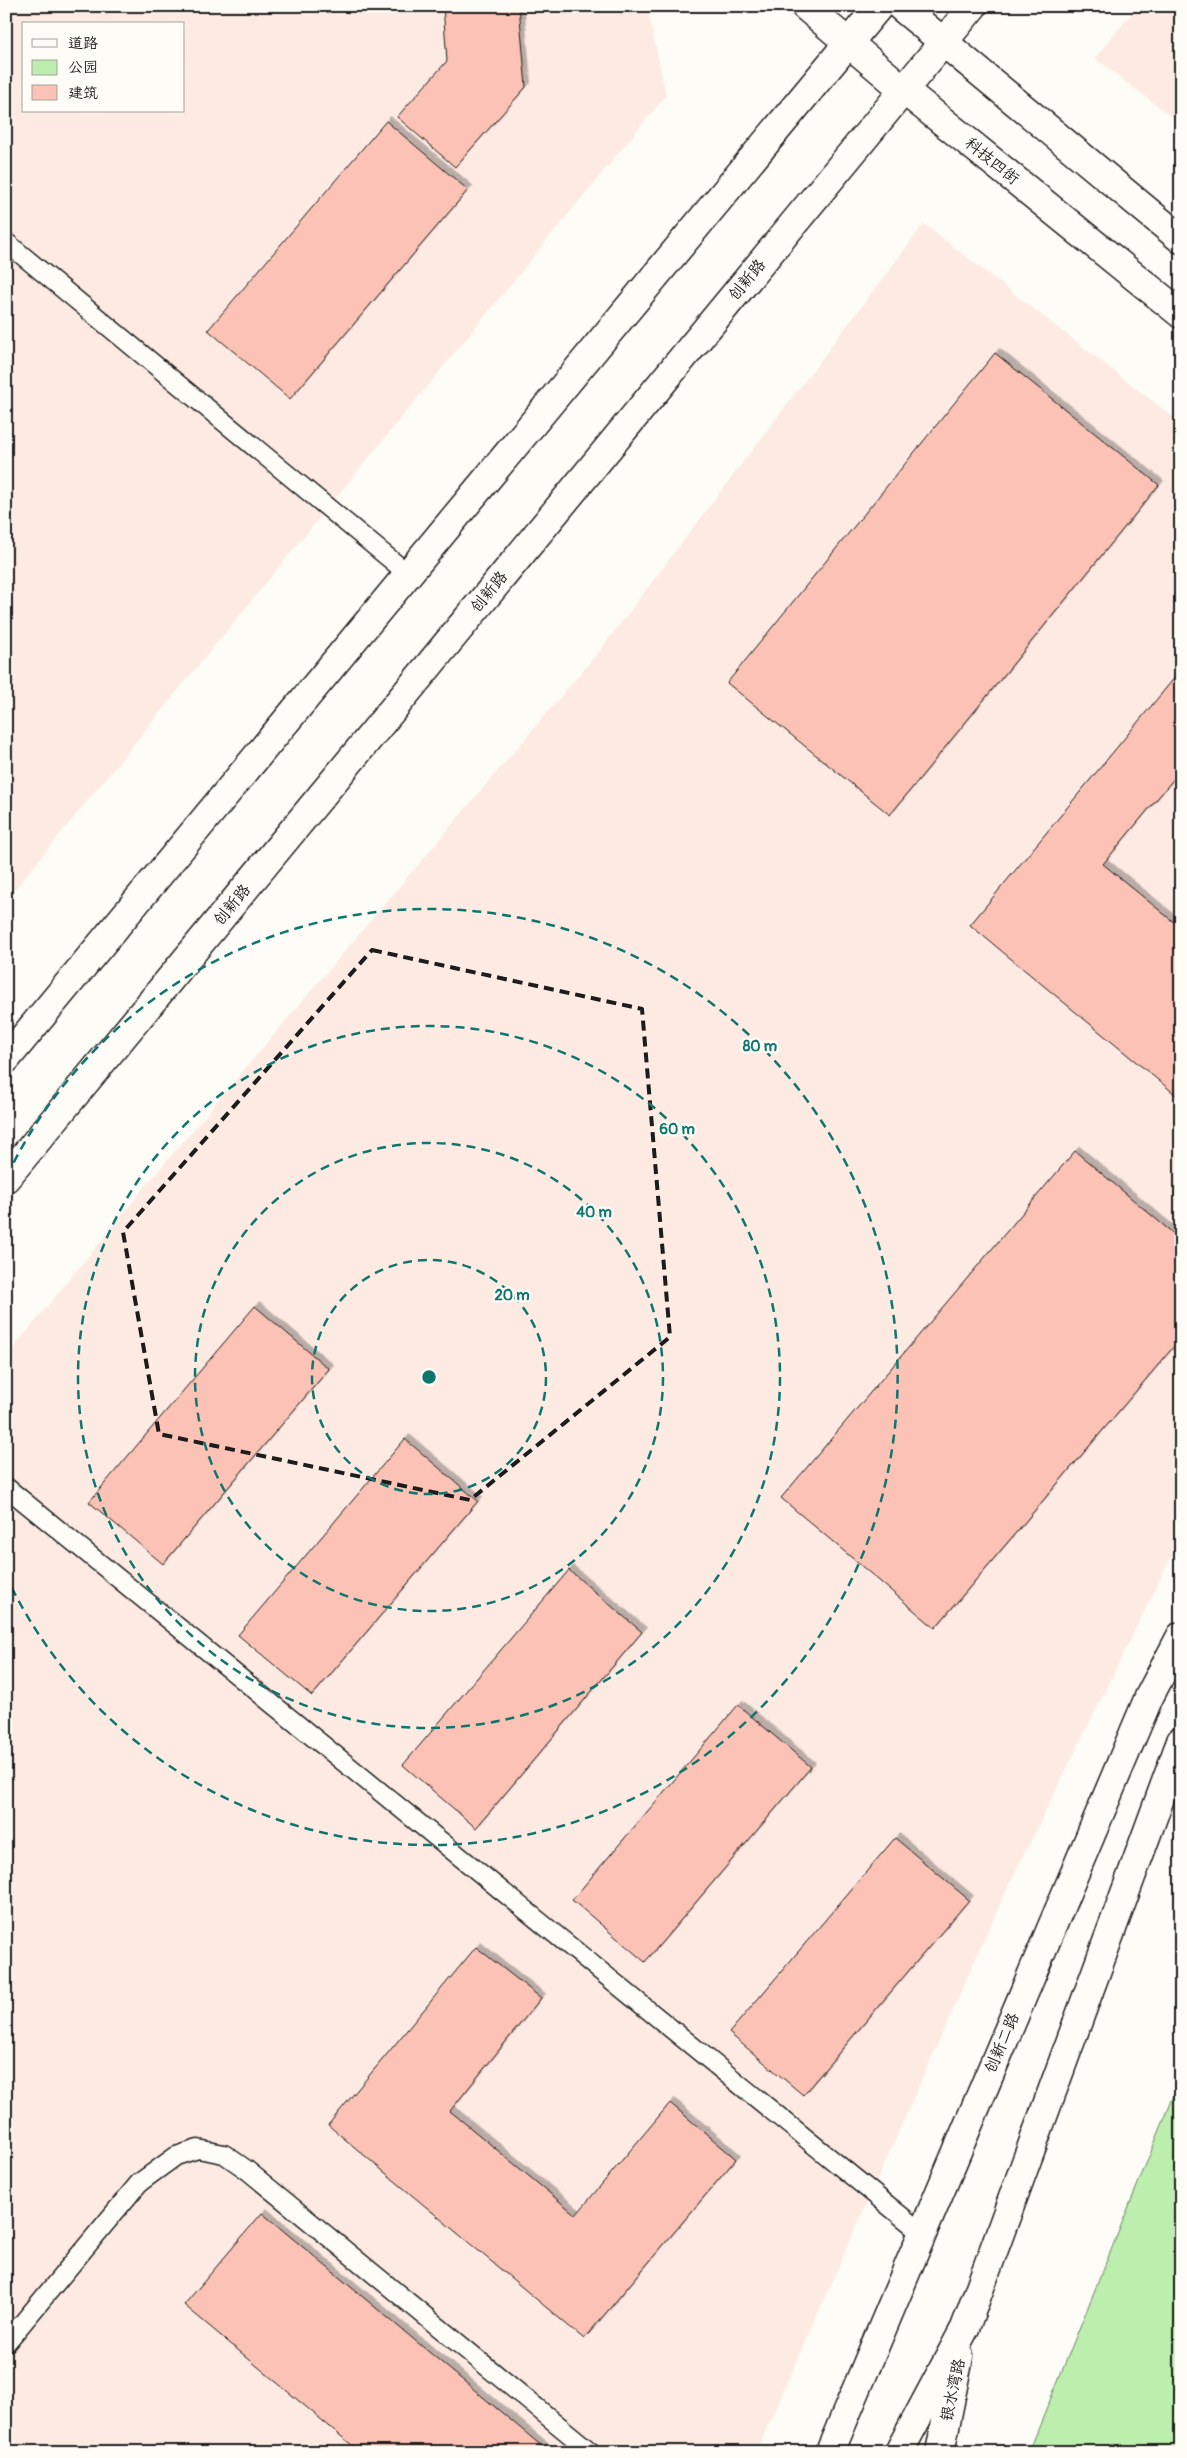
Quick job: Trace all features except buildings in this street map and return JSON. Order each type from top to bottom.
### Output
[{"type":"main road","name":"科技四街","points":[[804,6],[904,90],[1181,314]]},
{"type":"main road","points":[[6,1059],[879,6]]},
{"type":"main road","points":[[900,6],[942,43],[1181,239]]},
{"type":"main road","name":"创新路","points":[[6,1178],[972,6]]},
{"type":"main road","name":"创新二路","points":[[830,2452],[1149,1697],[1181,1636]]},
{"type":"main road","points":[[899,2452],[965,2328],[1181,1741]]},
{"type":"main road","name":"银水湾路","points":[[940,2452],[965,2328]]},
{"type":"lane","points":[[6,242],[407,573]]},
{"type":"lane","points":[[6,1487],[922,2232]]},
{"type":"lane","points":[[6,2342],[139,2183],[176,2156],[198,2148],[224,2154],[247,2170],[590,2452]]},
{"type":"highlighted area","points":[[372,950],[642,1009],[670,1337],[470,1500],[159,1434],[123,1232]]},
{"type":"shaded area","points":[[6,6],[647,6],[666,95],[6,900]]},
{"type":"shaded area","points":[[1137,6],[1181,6],[1181,124],[1095,58]]},
{"type":"shaded area","points":[[924,224],[1181,423],[1181,1537],[1003,1897],[756,2452],[6,2452],[6,1357],[148,1183],[601,649]]},
{"type":"green space","points":[[1181,2078],[1181,2452],[1029,2452]]}]
